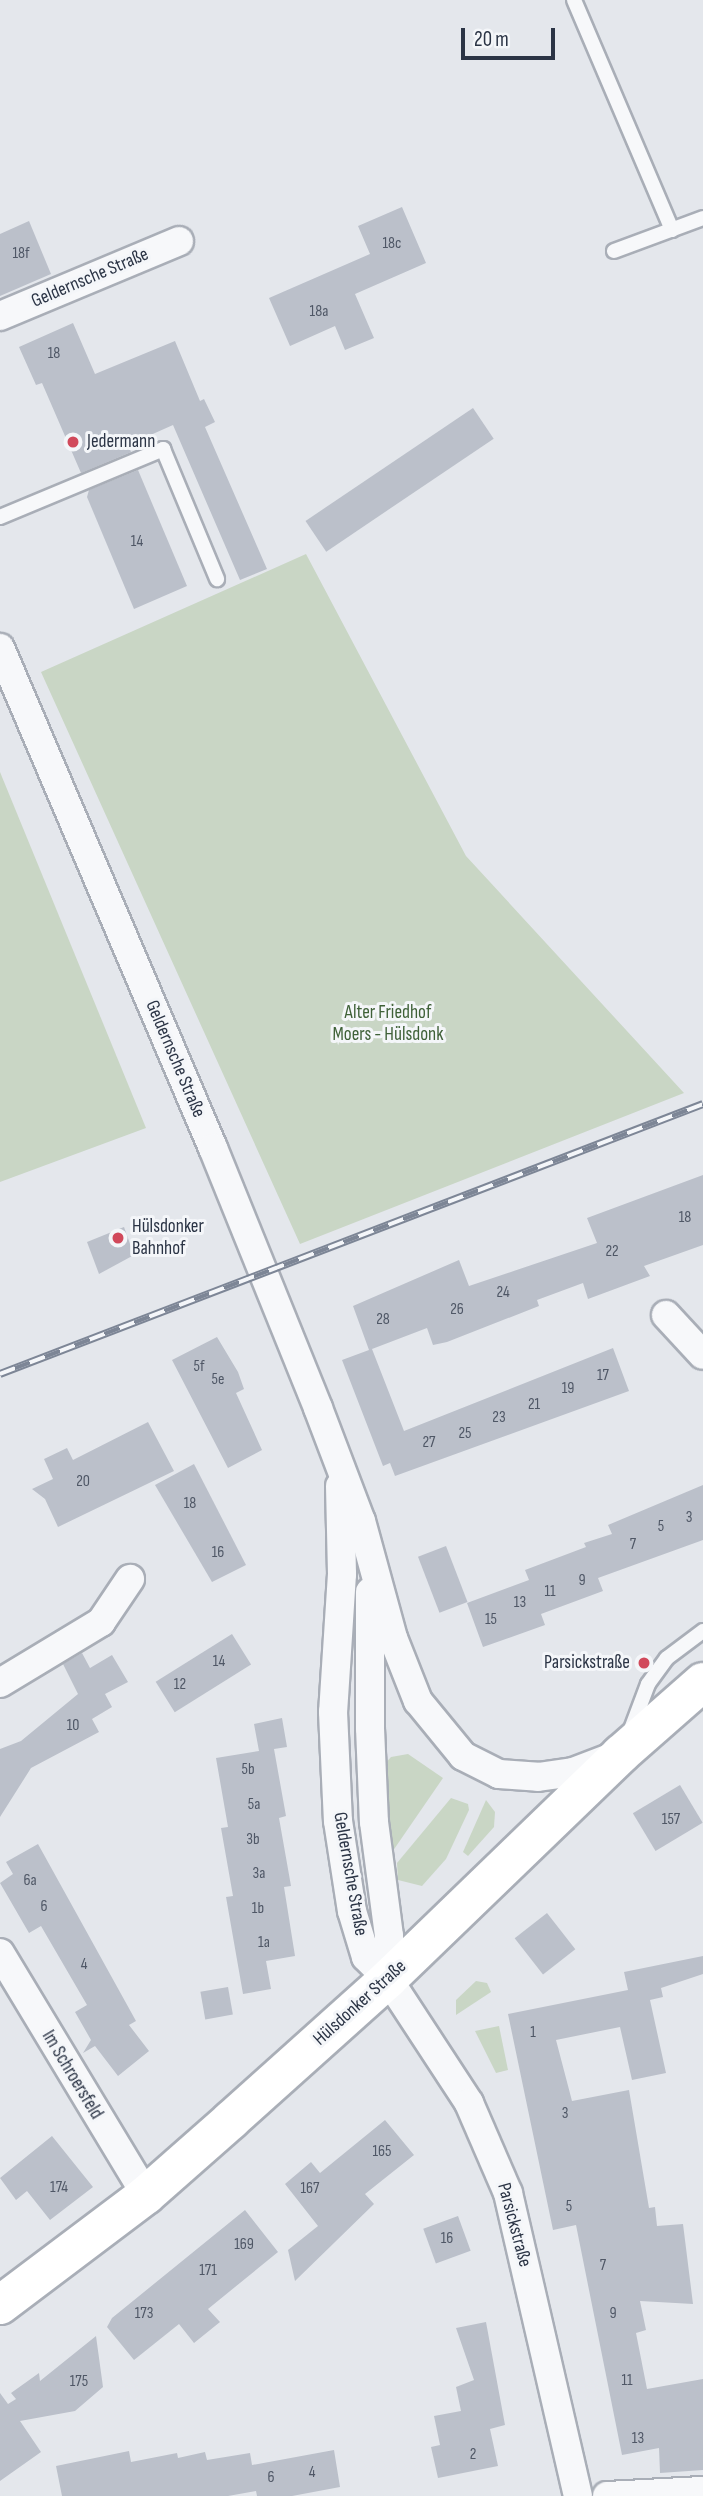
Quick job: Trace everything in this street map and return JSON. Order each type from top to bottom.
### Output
[{"type":"street","name":"Geldernsche Straße","points":[[0,316],[179,241]]},
{"type":"street","name":"Geldernsche Straße","points":[[0,648],[213,1148],[361,1521],[371,1568],[404,1674],[436,1729],[463,1756],[499,1774],[538,1777],[573,1772],[621,1754]]},
{"type":"street","points":[[666,1315],[703,1355]]},
{"type":"street","name":"Geldernsche Straße","points":[[340,1473],[342,1574],[333,1712],[338,1821],[352,1911],[366,1957],[388,1979]]},
{"type":"street","name":"Geldernsche Straße","points":[[371,1568],[370,1728],[374,1822],[389,1936],[388,1979]]},
{"type":"street","points":[[0,1683],[101,1622],[130,1579]]},
{"type":"street","name":"Hülsdonker Straße","points":[[0,2305],[146,2195],[388,1979],[621,1754],[703,1682]]},
{"type":"street","name":"Im Schroersfeld","points":[[0,1953],[146,2195]]},
{"type":"street","name":"Parsickstraße","points":[[388,1979],[469,2103],[508,2193],[578,2496]]},
{"type":"street","points":[[607,2496],[703,2491]]},
{"type":"lane","points":[[574,0],[671,230]]},
{"type":"lane","points":[[614,251],[703,218]]},
{"type":"lane","points":[[0,517],[163,449],[217,579]]},
{"type":"lane","points":[[621,1754],[648,1684],[667,1658],[703,1631]]},
{"type":"green space","name":"Alter Friedhof Moers - Hülsdonk","points":[[306,554],[466,856],[684,1093],[300,1244],[41,672]]},
{"type":"green space","points":[[0,772],[146,1128],[0,1182]]},
{"type":"green space","points":[[408,1754],[443,1778],[388,1858],[383,1766],[391,1757]]},
{"type":"green space","points":[[451,1798],[468,1804],[469,1810],[446,1859],[422,1886],[398,1880],[397,1863]]},
{"type":"green space","points":[[486,1800],[495,1812],[494,1827],[468,1856],[463,1852]]},
{"type":"green space","points":[[476,1981],[487,1983],[491,1992],[456,2015],[456,2000]]},
{"type":"green space","points":[[499,2026],[508,2070],[496,2073],[475,2031]]},
{"type":"building","points":[[402,207],[426,263],[355,294],[374,338],[345,350],[335,326],[290,346],[269,298],[370,254],[358,226]]},
{"type":"building","points":[[29,221],[51,274],[0,296],[0,234]]},
{"type":"building","points":[[73,323],[95,374],[175,341],[200,401],[204,399],[215,422],[205,427],[267,569],[240,580],[173,425],[128,445],[131,452],[81,473],[42,383],[36,385],[19,347]]},
{"type":"building","points":[[473,408],[494,439],[326,552],[306,521]]},
{"type":"building","points":[[138,470],[187,586],[134,609],[87,497],[89,490]]},
{"type":"building","points":[[703,1175],[703,1245],[644,1266],[650,1276],[588,1299],[583,1283],[537,1300],[539,1306],[447,1342],[433,1345],[427,1328],[372,1349],[404,1431],[613,1348],[629,1391],[395,1476],[390,1463],[383,1466],[342,1360],[369,1350],[353,1306],[459,1260],[469,1286],[597,1243],[587,1218]]},
{"type":"building","points":[[124,1227],[134,1255],[99,1274],[87,1242]]},
{"type":"building","points":[[217,1337],[238,1372],[244,1389],[236,1393],[262,1450],[228,1468],[172,1360]]},
{"type":"building","points":[[148,1422],[174,1471],[58,1527],[45,1499],[32,1489],[53,1479],[44,1459],[67,1448],[73,1460]]},
{"type":"building","points":[[194,1464],[246,1565],[212,1582],[155,1485]]},
{"type":"building","points":[[703,1485],[703,1540],[598,1578],[603,1591],[541,1614],[545,1625],[483,1647],[467,1603],[529,1580],[525,1570],[586,1547],[584,1543],[612,1534],[608,1525]]},
{"type":"building","points":[[446,1546],[468,1602],[439,1613],[418,1557]]},
{"type":"building","points":[[232,1634],[251,1665],[175,1712],[156,1682]]},
{"type":"building","points":[[82,1653],[90,1668],[112,1655],[128,1682],[105,1694],[112,1707],[92,1719],[99,1732],[31,1768],[0,1817],[0,1749],[21,1741],[78,1694],[63,1664]]},
{"type":"building","points":[[282,1718],[287,1747],[274,1749],[286,1816],[279,1818],[291,1886],[284,1887],[295,1956],[266,1961],[271,1989],[243,1994],[226,1897],[233,1896],[221,1828],[228,1827],[216,1758],[259,1751],[254,1724]]},
{"type":"building","points":[[680,1785],[703,1823],[656,1851],[633,1813]]},
{"type":"building","points":[[38,1844],[136,2021],[129,2025],[149,2051],[118,2076],[95,2046],[83,2053],[91,2040],[75,2012],[87,2005],[41,1926],[29,1933],[0,1883],[13,1874],[6,1862]]},
{"type":"building","points":[[547,1913],[575,1949],[543,1974],[515,1938]]},
{"type":"building","points":[[703,1956],[703,1974],[661,1988],[663,1997],[650,2000],[666,2073],[632,2080],[620,2027],[556,2040],[572,2101],[629,2090],[649,2208],[655,2207],[657,2226],[683,2224],[693,2304],[640,2301],[646,2330],[636,2333],[647,2389],[703,2379],[703,2470],[660,2473],[659,2448],[622,2455],[576,2225],[553,2230],[508,2014],[628,1990],[624,1972]]},
{"type":"building","points":[[228,1987],[233,2015],[205,2019],[200,1992]]},
{"type":"building","points":[[385,2120],[414,2155],[365,2194],[374,2204],[295,2281],[288,2250],[318,2226],[285,2184],[311,2162],[320,2173]]},
{"type":"building","points":[[52,2136],[93,2187],[50,2220],[27,2191],[16,2200],[0,2178]]},
{"type":"building","points":[[245,2210],[278,2252],[208,2309],[220,2322],[194,2343],[179,2324],[134,2360],[107,2327],[112,2318]]},
{"type":"building","points":[[458,2216],[471,2251],[436,2263],[423,2229]]},
{"type":"building","points":[[486,2322],[505,2425],[490,2429],[498,2466],[438,2478],[431,2447],[440,2445],[434,2416],[461,2411],[456,2387],[474,2380],[456,2328]]},
{"type":"building","points":[[96,2336],[103,2387],[75,2411],[20,2421],[41,2452],[0,2481],[0,2393],[8,2404],[16,2399],[11,2393],[39,2373],[40,2381]]},
{"type":"building","points":[[334,2450],[340,2487],[292,2496],[257,2496],[256,2491],[228,2496],[62,2496],[56,2466],[129,2451],[131,2462],[177,2453],[178,2458],[205,2452],[207,2460],[250,2453],[252,2465]]},
{"type":"railway","points":[[0,1374],[703,1104]]},
{"type":"place","name":"Jedermann","points":[[73,442]]},
{"type":"place","name":"Hülsdonker Bahnhof","points":[[118,1238]]},
{"type":"place","name":"Parsickstraße","points":[[644,1663]]}]
